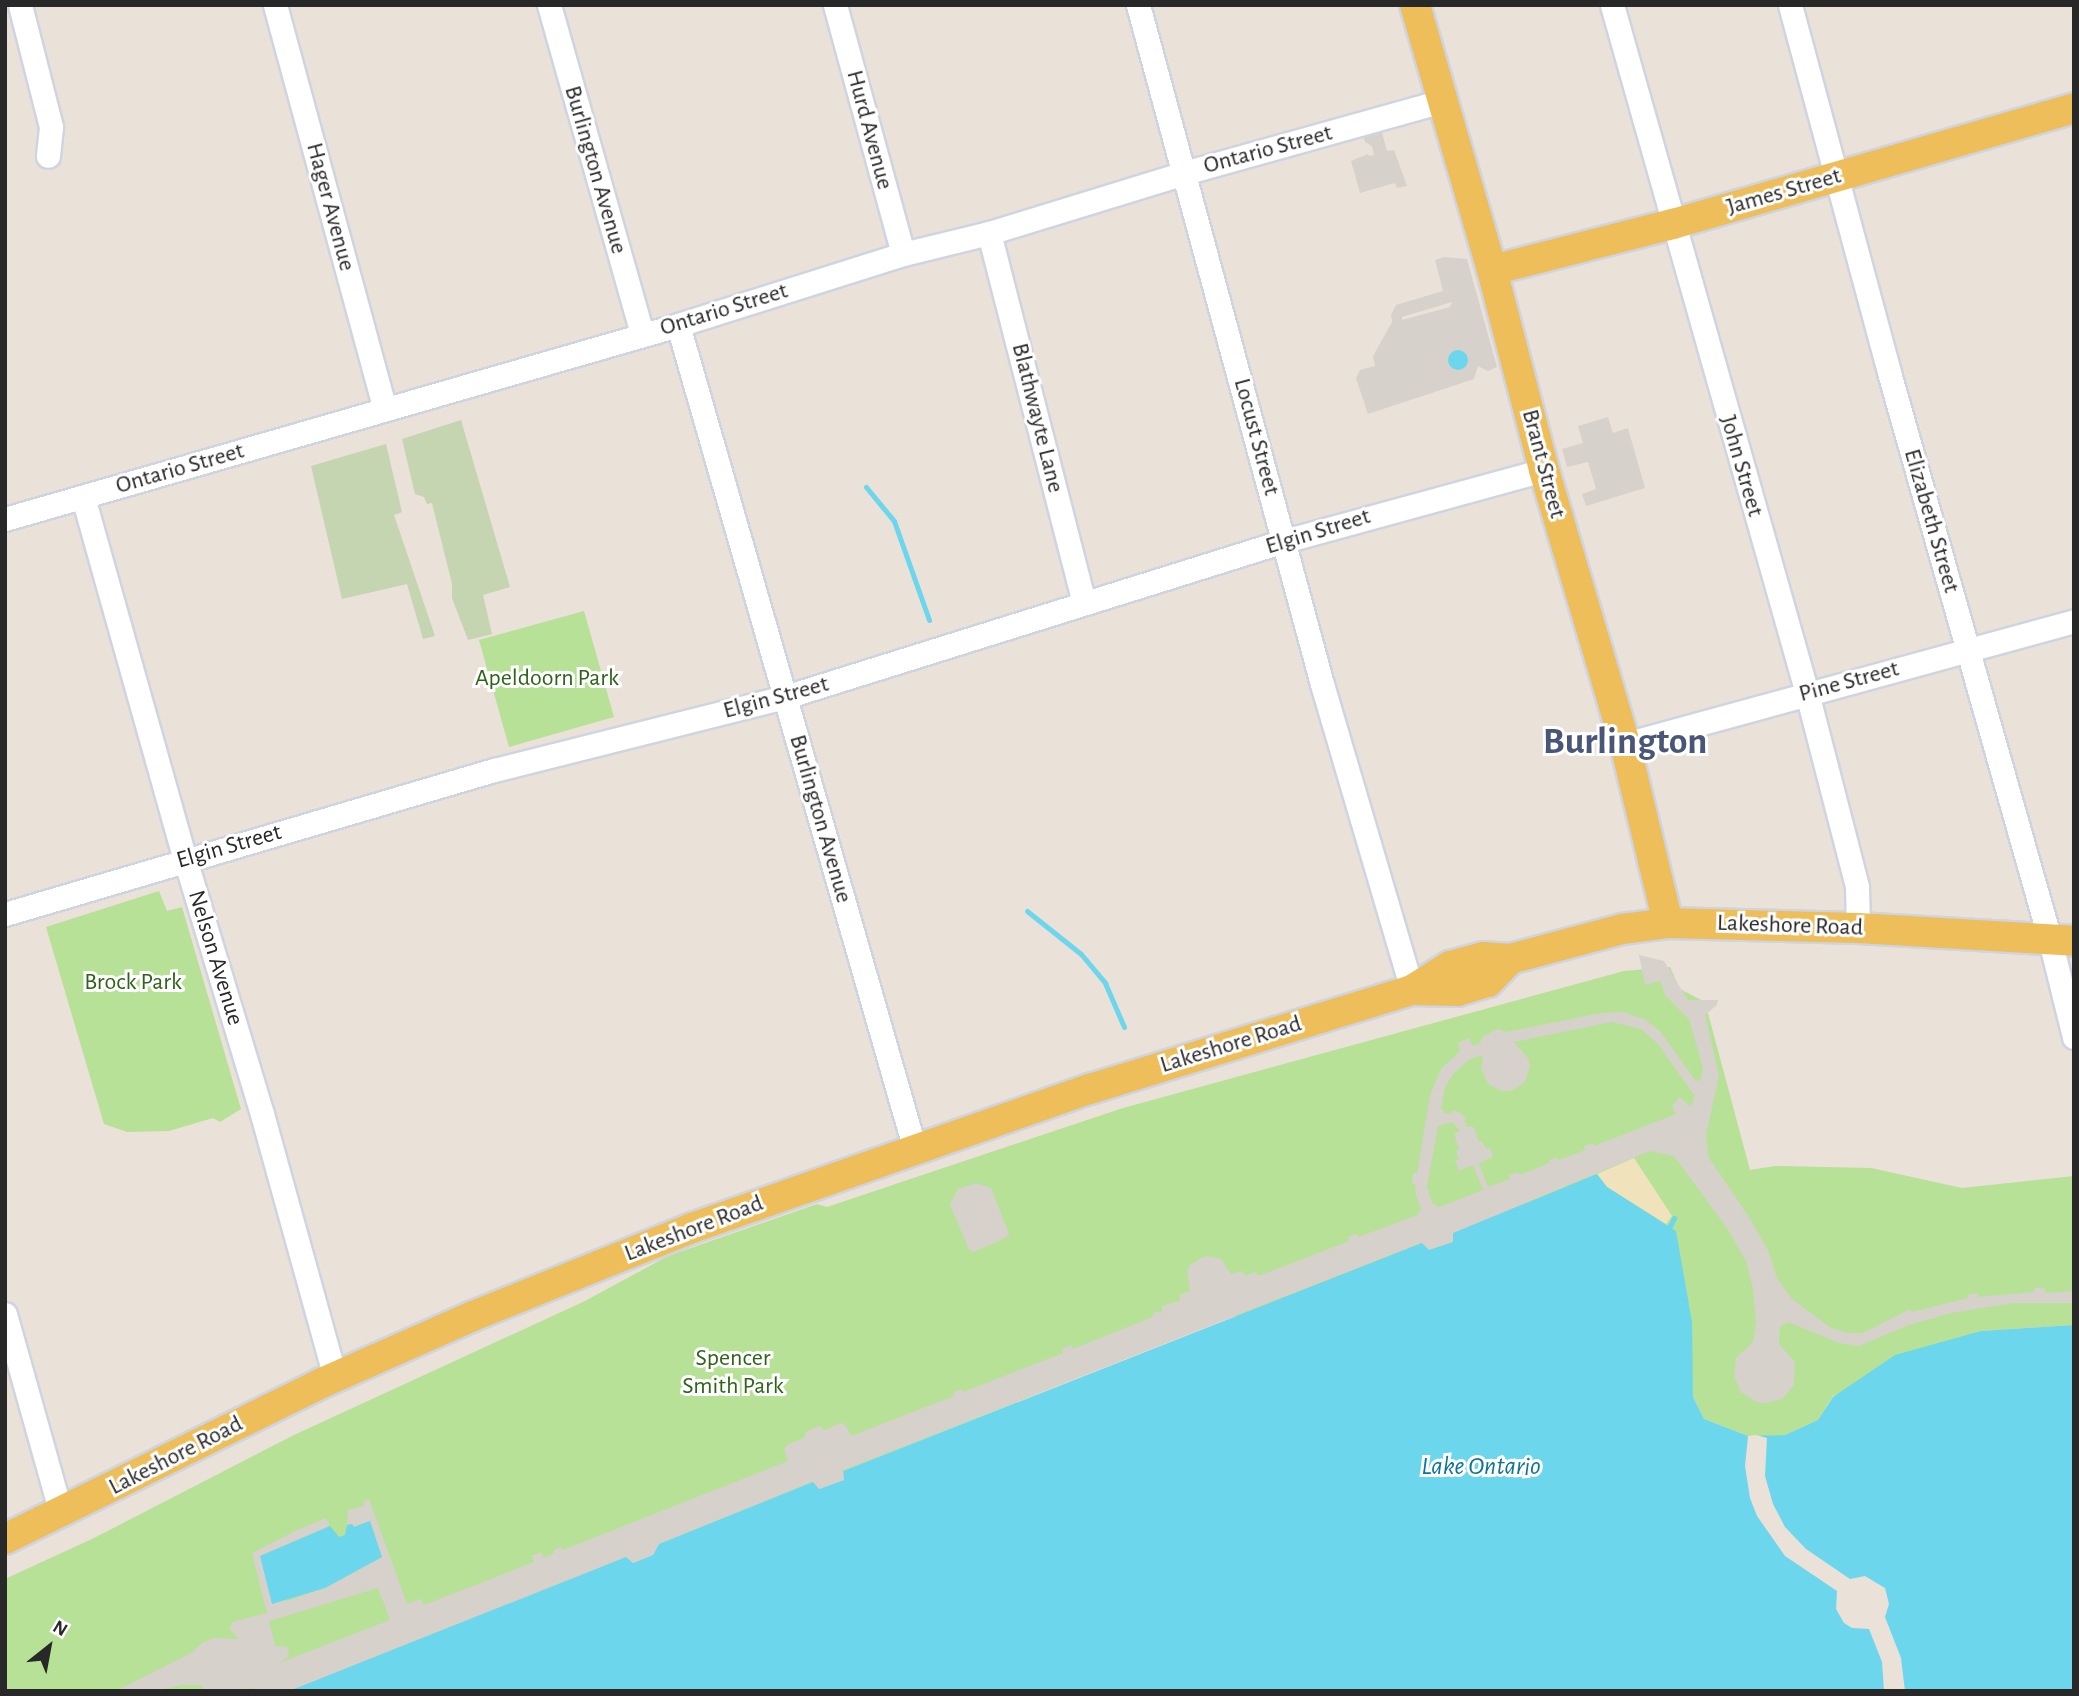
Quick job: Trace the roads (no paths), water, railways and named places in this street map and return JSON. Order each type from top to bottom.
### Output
[{"type":"main road","name":"Brant Street","points":[[1415,5],[1492,270],[1544,470],[1625,744],[1668,923]]},
{"type":"main road","name":"James Street","points":[[1492,270],[1673,224],[2074,108]]},
{"type":"main road","name":"Lakeshore Road","points":[[5,1539],[335,1377],[520,1297],[692,1228],[1204,1052],[1412,990],[1450,966],[1483,957],[1510,959],[1622,929],[1668,923],[1858,928],[2062,940]]},
{"type":"street","points":[[20,5],[51,127],[48,156]]},
{"type":"street","name":"Hager Avenue","points":[[275,5],[385,409]]},
{"type":"street","name":"Burlington Avenue","points":[[549,5],[642,334]]},
{"type":"street","name":"Hurd Avenue","points":[[835,5],[903,254]]},
{"type":"street","name":"Locust Street","points":[[1138,5],[1284,541],[1412,990]]},
{"type":"street","name":"John Street","points":[[1612,5],[1807,694],[1857,887],[1858,928]]},
{"type":"street","name":"Elizabeth Street","points":[[1790,5],[1967,649],[2062,940],[2074,1037]]},
{"type":"street","name":"Ontario Street","points":[[5,519],[678,325],[903,254],[989,233],[1184,173],[1442,101]]},
{"type":"street","name":"Blathwayte Lane","points":[[989,233],[1084,603]]},
{"type":"street","name":"Burlington Avenue","points":[[678,325],[915,1150]]},
{"type":"street","name":"Elgin Street","points":[[5,914],[494,770],[785,697],[1284,541],[1544,470]]},
{"type":"street","name":"Nelson Avenue","points":[[83,497],[185,859],[262,1114],[335,1377]]},
{"type":"street","name":"Pine Street","points":[[1625,744],[2074,621]]},
{"type":"street","points":[[5,1314],[61,1513]]},
{"type":"water","points":[[1458,350],[1465,353],[1468,360],[1465,367],[1458,370],[1451,367],[1448,360],[1451,353]]},
{"type":"water","name":"Lake Ontario","points":[[1597,1174],[1607,1187],[1676,1231],[1692,1322],[1693,1397],[1704,1419],[1748,1436],[1785,1435],[1818,1420],[1833,1397],[1895,1355],[1981,1331],[2074,1325],[2074,1691],[289,1691],[626,1557],[633,1563],[653,1555],[659,1544],[813,1482],[819,1489],[844,1480],[843,1471],[1422,1243],[1429,1250],[1453,1242],[1453,1233]]},
{"type":"water","points":[[370,1521],[382,1557],[325,1588],[272,1604],[260,1556],[330,1526],[339,1537],[345,1535],[347,1525],[352,1524],[354,1527]]},
{"type":"waterway","points":[[866,487],[894,521],[929,620]]},
{"type":"waterway","points":[[1027,911],[1081,954],[1105,983],[1124,1027]]},
{"type":"waterway","points":[[1670,1226],[1674,1218]]},
{"type":"district","name":"Burlington","points":[[1625,743]]},
{"type":"park label","name":"Apeldoorn Park","points":[[547,679]]},
{"type":"park label","name":"Brock Park","points":[[133,983]]},
{"type":"park label","name":"Spencer Smith Park","points":[[733,1373]]}]
